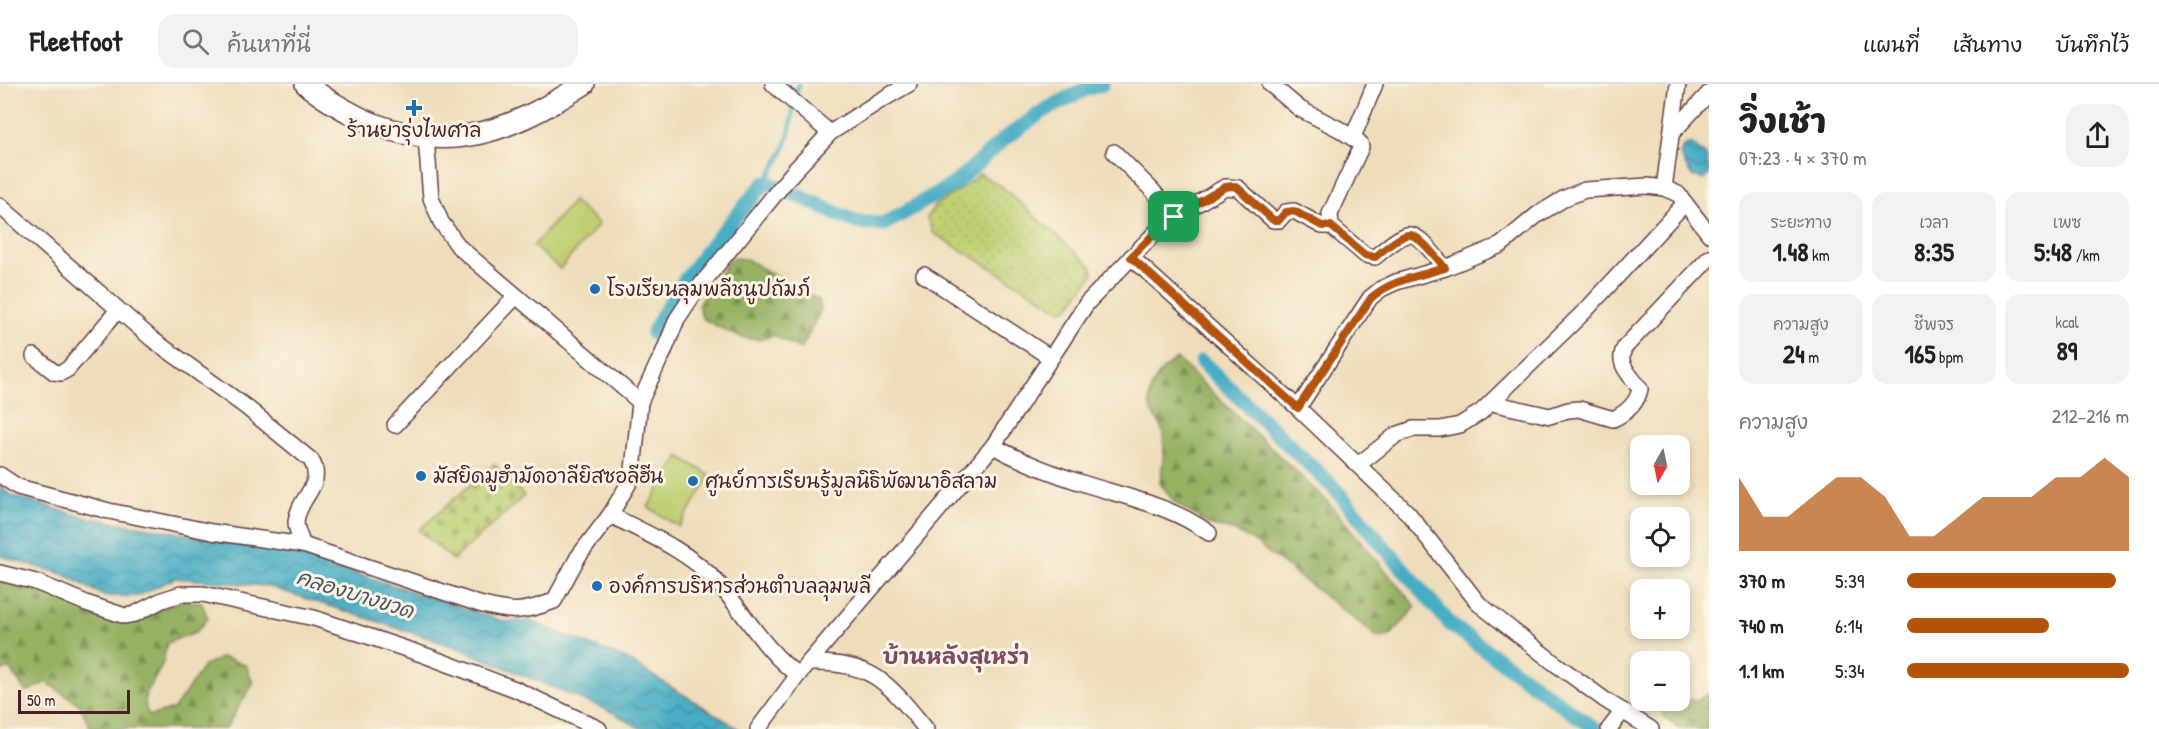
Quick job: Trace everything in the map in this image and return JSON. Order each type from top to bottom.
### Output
[{"type":"street","points":[[306,84],[339,107],[388,130],[426,138],[454,138],[488,132],[528,116],[584,84]]},
{"type":"street","points":[[773,84],[830,133]]},
{"type":"street","points":[[0,475],[18,487],[109,511],[212,532],[303,545],[505,611],[528,611],[554,601],[578,557],[610,514],[629,483],[633,470],[640,402],[677,319],[695,292],[765,204],[830,133],[909,84]]},
{"type":"street","points":[[1270,84],[1300,109],[1353,137],[1361,147],[1330,214],[1331,226]]},
{"type":"street","points":[[1353,137],[1375,84]]},
{"type":"street","points":[[1664,188],[1678,84]]},
{"type":"street","points":[[1673,132],[1709,93]]},
{"type":"street","points":[[426,138],[431,198],[441,222],[459,247],[640,402]]},
{"type":"street","points":[[1114,152],[1174,217]]},
{"type":"street","points":[[761,724],[798,675],[993,446],[1087,303],[1159,229],[1174,217],[1225,187],[1233,186],[1273,220],[1279,220],[1286,212],[1294,211],[1322,226],[1331,226],[1370,258],[1375,257],[1408,234],[1416,236],[1445,268]]},
{"type":"street","points":[[1298,408],[1371,298],[1381,289],[1445,268],[1501,245],[1537,215],[1576,193],[1647,186],[1664,188],[1678,194],[1707,228]]},
{"type":"street","points":[[1358,465],[1396,435],[1413,429],[1440,429],[1460,425],[1492,403],[1587,309],[1685,203]]},
{"type":"street","points":[[0,206],[152,339],[246,407],[311,460],[317,469],[315,484],[298,510],[296,525],[303,545]]},
{"type":"street","points":[[1131,257],[1298,408],[1408,513],[1479,604],[1552,662],[1616,720],[1651,729]]},
{"type":"street","points":[[1492,403],[1550,416],[1579,409],[1613,420],[1623,414],[1638,399],[1640,389],[1621,364],[1621,354],[1709,258]]},
{"type":"street","points":[[924,275],[1051,358]]},
{"type":"street","points":[[395,425],[516,296]]},
{"type":"street","points":[[34,356],[54,372],[61,373],[68,369],[118,310]]},
{"type":"street","points":[[993,446],[1021,462],[1152,504],[1189,519],[1209,533]]},
{"type":"street","points":[[610,514],[688,559],[716,580],[774,655],[798,675]]},
{"type":"street","points":[[0,573],[36,582],[125,616],[181,594],[203,594],[314,618],[428,656],[515,689],[599,729]]},
{"type":"street","points":[[809,663],[834,662],[878,677],[926,729]]},
{"type":"green space","points":[[980,174],[1001,186],[1091,266],[1093,274],[1068,308],[1061,310],[933,233],[927,218],[934,206]]},
{"type":"green space","points":[[573,201],[599,224],[560,269],[533,246]]},
{"type":"green space","points":[[731,258],[746,259],[819,300],[821,310],[801,349],[773,335],[755,339],[736,336],[702,318],[698,305]]},
{"type":"green space","points":[[1177,359],[1327,501],[1416,607],[1390,636],[1379,638],[1252,540],[1230,529],[1211,526],[1175,503],[1160,483],[1164,440],[1160,424],[1152,412],[1150,394],[1159,374]]},
{"type":"green space","points":[[679,456],[711,476],[679,527],[648,507]]},
{"type":"green space","points":[[494,464],[524,496],[453,560],[419,530]]},
{"type":"green space","points":[[0,580],[36,590],[110,619],[128,622],[181,601],[201,602],[208,618],[197,631],[167,643],[163,662],[146,694],[146,708],[149,716],[174,709],[204,666],[222,657],[246,665],[253,684],[225,729],[91,729],[80,705],[46,682],[26,692],[9,668],[0,672]]},
{"type":"green space","points":[[1709,694],[1709,729],[1682,729],[1664,717],[1662,711],[1690,711],[1690,699],[1697,700]]},
{"type":"water","points":[[1691,143],[1707,157],[1709,175],[1704,179],[1692,176],[1680,155],[1683,146]]},
{"type":"water","name":"คลองบางขวด","points":[[0,487],[13,496],[84,517],[288,551],[506,622],[530,621],[626,659],[739,729],[641,729],[612,712],[453,646],[267,586],[175,578],[138,596],[104,596],[66,575],[0,556]]},
{"type":"waterway","points":[[796,93],[799,84]]},
{"type":"waterway","points":[[653,333],[664,312],[690,274],[718,237],[764,184],[770,183],[856,222],[884,224],[954,184],[1004,139],[1045,110],[1086,89],[1102,84]]},
{"type":"waterway","points":[[764,184],[784,149],[793,109]]},
{"type":"waterway","points":[[1202,362],[1334,488],[1451,625],[1595,729]]},
{"type":"place","name":"ร้านยารุ่งไพศาล","points":[[414,108]]},
{"type":"place","name":"โรงเรียนลุมพลีชนูปถัมภ์","points":[[595,289]]},
{"type":"place","name":"มัสยิดมูฮำมัดอาลียิสซอลีฮีน","points":[[421,476]]},
{"type":"place","name":"ศูนย์การเรียนรู้มูลนิธิพัฒนาอิสลาม","points":[[693,481]]},
{"type":"place","name":"องค์การบริหารส่วนตำบลลุมพลี","points":[[597,586]]},
{"type":"district","name":"บ้านหลังสุเหร่า","points":[[956,656]]},
{"type":"route","points":[[1233,186],[1273,220],[1279,220],[1286,212],[1294,211],[1322,226],[1331,226],[1370,258],[1375,257],[1408,234],[1416,236],[1445,268],[1396,282],[1381,289],[1371,298],[1298,408],[1131,257],[1174,217],[1225,187],[1233,186]]}]
